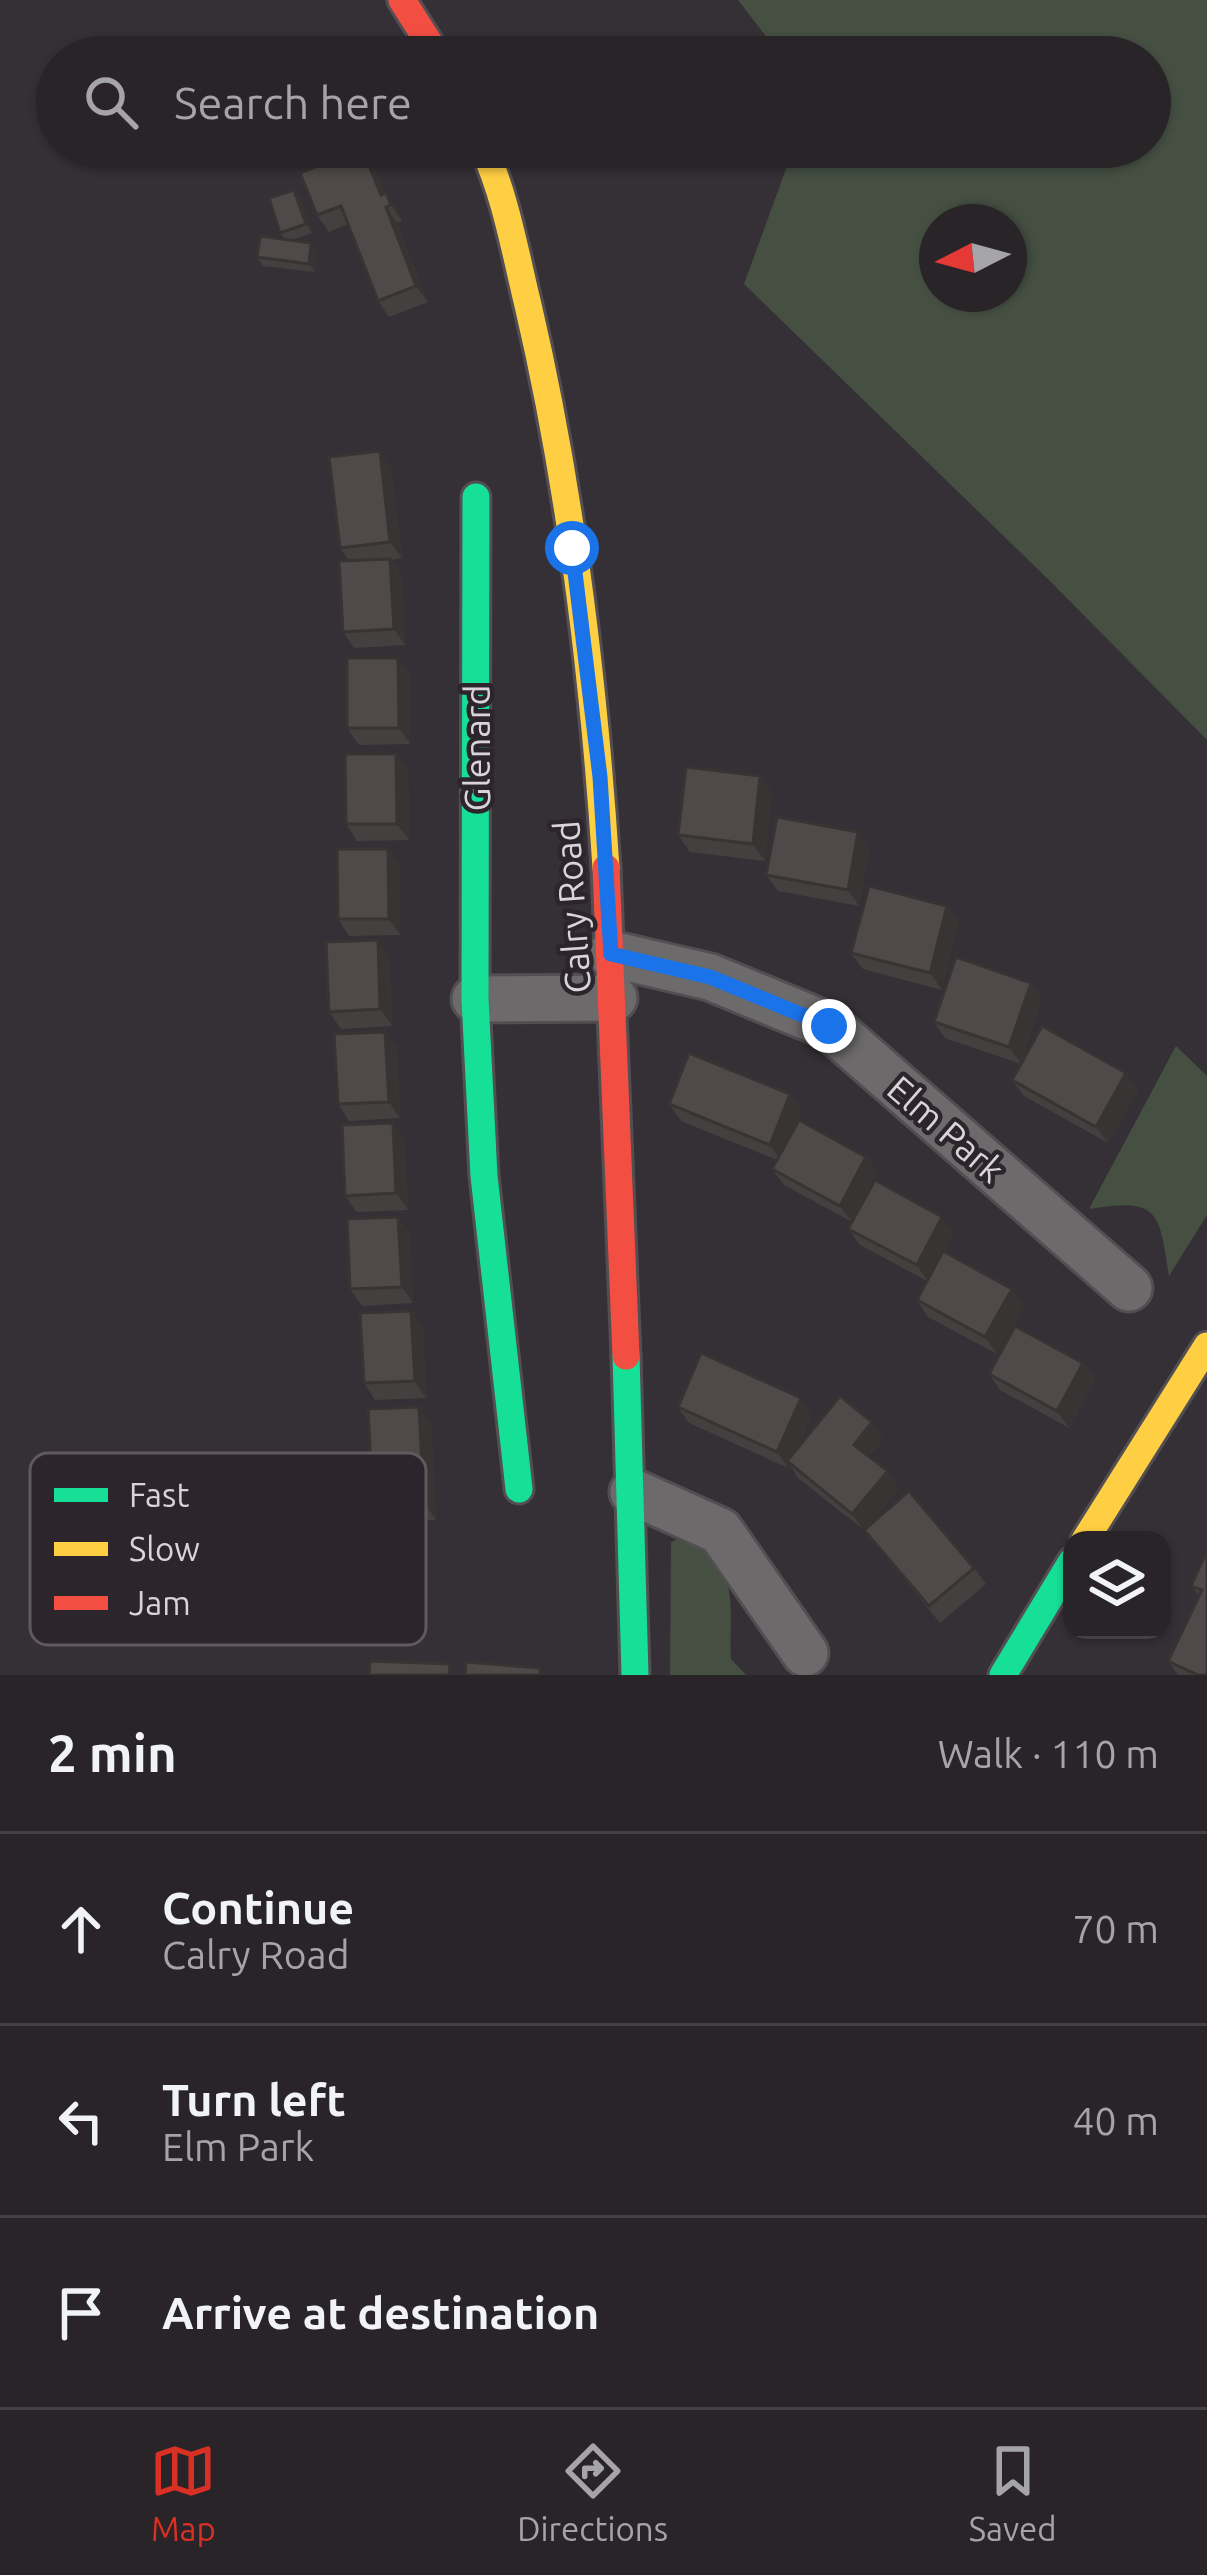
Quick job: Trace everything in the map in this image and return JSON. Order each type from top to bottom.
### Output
[{"type":"main road","points":[[402,0],[425,36]]},
{"type":"main road","name":"Calry Road","points":[[493,168],[543,371],[572,548],[600,777],[613,976],[633,1492],[634,1675]]},
{"type":"main road","name":"Glenard","points":[[476,497],[476,999],[484,1176],[519,1489]]},
{"type":"main road","points":[[1091,1531],[1207,1346]]},
{"type":"main road","points":[[1003,1675],[1063,1576]]},
{"type":"street","points":[[476,999],[613,976]]},
{"type":"street","name":"Elm Park","points":[[613,976],[710,977],[829,1026],[1129,1288]]},
{"type":"street","points":[[633,1492],[720,1531],[805,1653]]},
{"type":"green space","points":[[738,0],[1207,0],[1207,740],[744,284],[786,168],[1171,168],[1171,36],[766,36]]},
{"type":"green space","points":[[1176,1046],[1207,1076],[1207,1215],[1169,1276],[1152,1214],[1130,1205],[1089,1209]]},
{"type":"green space","points":[[685,1536],[724,1576],[731,1603],[731,1659],[746,1675],[670,1675],[671,1542]]},
{"type":"building","points":[[312,168],[370,168],[381,195],[386,193],[391,205],[386,207],[416,286],[378,301],[341,206],[317,215],[300,173]]},
{"type":"building","points":[[294,190],[306,224],[280,233],[269,198]]},
{"type":"building","points":[[260,236],[311,243],[309,264],[257,257]]},
{"type":"building","points":[[380,451],[390,542],[340,548],[329,457]]},
{"type":"building","points":[[390,559],[394,629],[343,632],[339,561]]},
{"type":"building","points":[[347,658],[398,658],[399,728],[347,728]]},
{"type":"building","points":[[345,754],[396,754],[397,824],[346,824]]},
{"type":"building","points":[[686,767],[760,776],[753,844],[678,835]]},
{"type":"building","points":[[777,817],[858,832],[848,890],[766,875]]},
{"type":"building","points":[[337,849],[388,849],[389,919],[338,919]]},
{"type":"building","points":[[869,886],[947,906],[930,973],[851,953]]},
{"type":"building","points":[[378,940],[380,1009],[329,1012],[326,942]]},
{"type":"building","points":[[956,957],[1031,983],[1009,1047],[934,1022]]},
{"type":"building","points":[[1042,1026],[1126,1073],[1096,1127],[1012,1080]]},
{"type":"building","points":[[385,1032],[389,1102],[338,1104],[334,1034]]},
{"type":"building","points":[[689,1053],[790,1094],[770,1145],[669,1104]]},
{"type":"building","points":[[799,1120],[866,1157],[840,1206],[772,1169]]},
{"type":"building","points":[[393,1123],[396,1193],[345,1196],[342,1125]]},
{"type":"building","points":[[875,1180],[942,1217],[917,1265],[848,1229]]},
{"type":"building","points":[[398,1217],[402,1287],[350,1289],[347,1219]]},
{"type":"building","points":[[943,1251],[1012,1289],[985,1337],[917,1300]]},
{"type":"building","points":[[411,1311],[415,1381],[364,1383],[360,1313]]},
{"type":"building","points":[[1015,1326],[1083,1363],[1057,1411],[989,1374]]},
{"type":"building","points":[[701,1353],[801,1398],[777,1452],[678,1407]]},
{"type":"building","points":[[840,1396],[872,1422],[854,1445],[888,1471],[852,1514],[787,1461]]},
{"type":"building","points":[[419,1407],[421,1453],[370,1453],[368,1409]]},
{"type":"building","points":[[909,1491],[974,1568],[929,1606],[864,1530]]},
{"type":"building","points":[[1207,1551],[1207,1675],[1198,1675],[1168,1661],[1202,1590],[1191,1586]]},
{"type":"building","points":[[370,1661],[450,1664],[449,1675],[369,1675]]},
{"type":"building","points":[[466,1662],[540,1668],[540,1675],[465,1675]]},
{"type":"traffic: fast","points":[[476,497],[475,999],[484,1176],[519,1489]]},
{"type":"traffic: fast","points":[[626,1356],[635,1675]]},
{"type":"traffic: fast","points":[[1003,1675],[1063,1576]]},
{"type":"traffic: slow","points":[[491,168],[509,225],[557,444],[587,656],[606,868]]},
{"type":"traffic: slow","points":[[1091,1531],[1207,1346]]},
{"type":"traffic: jam","points":[[402,0],[425,36]]},
{"type":"traffic: jam","points":[[606,868],[626,1356]]},
{"type":"route","points":[[572,548],[600,777],[611,954],[710,977],[829,1026]]}]
